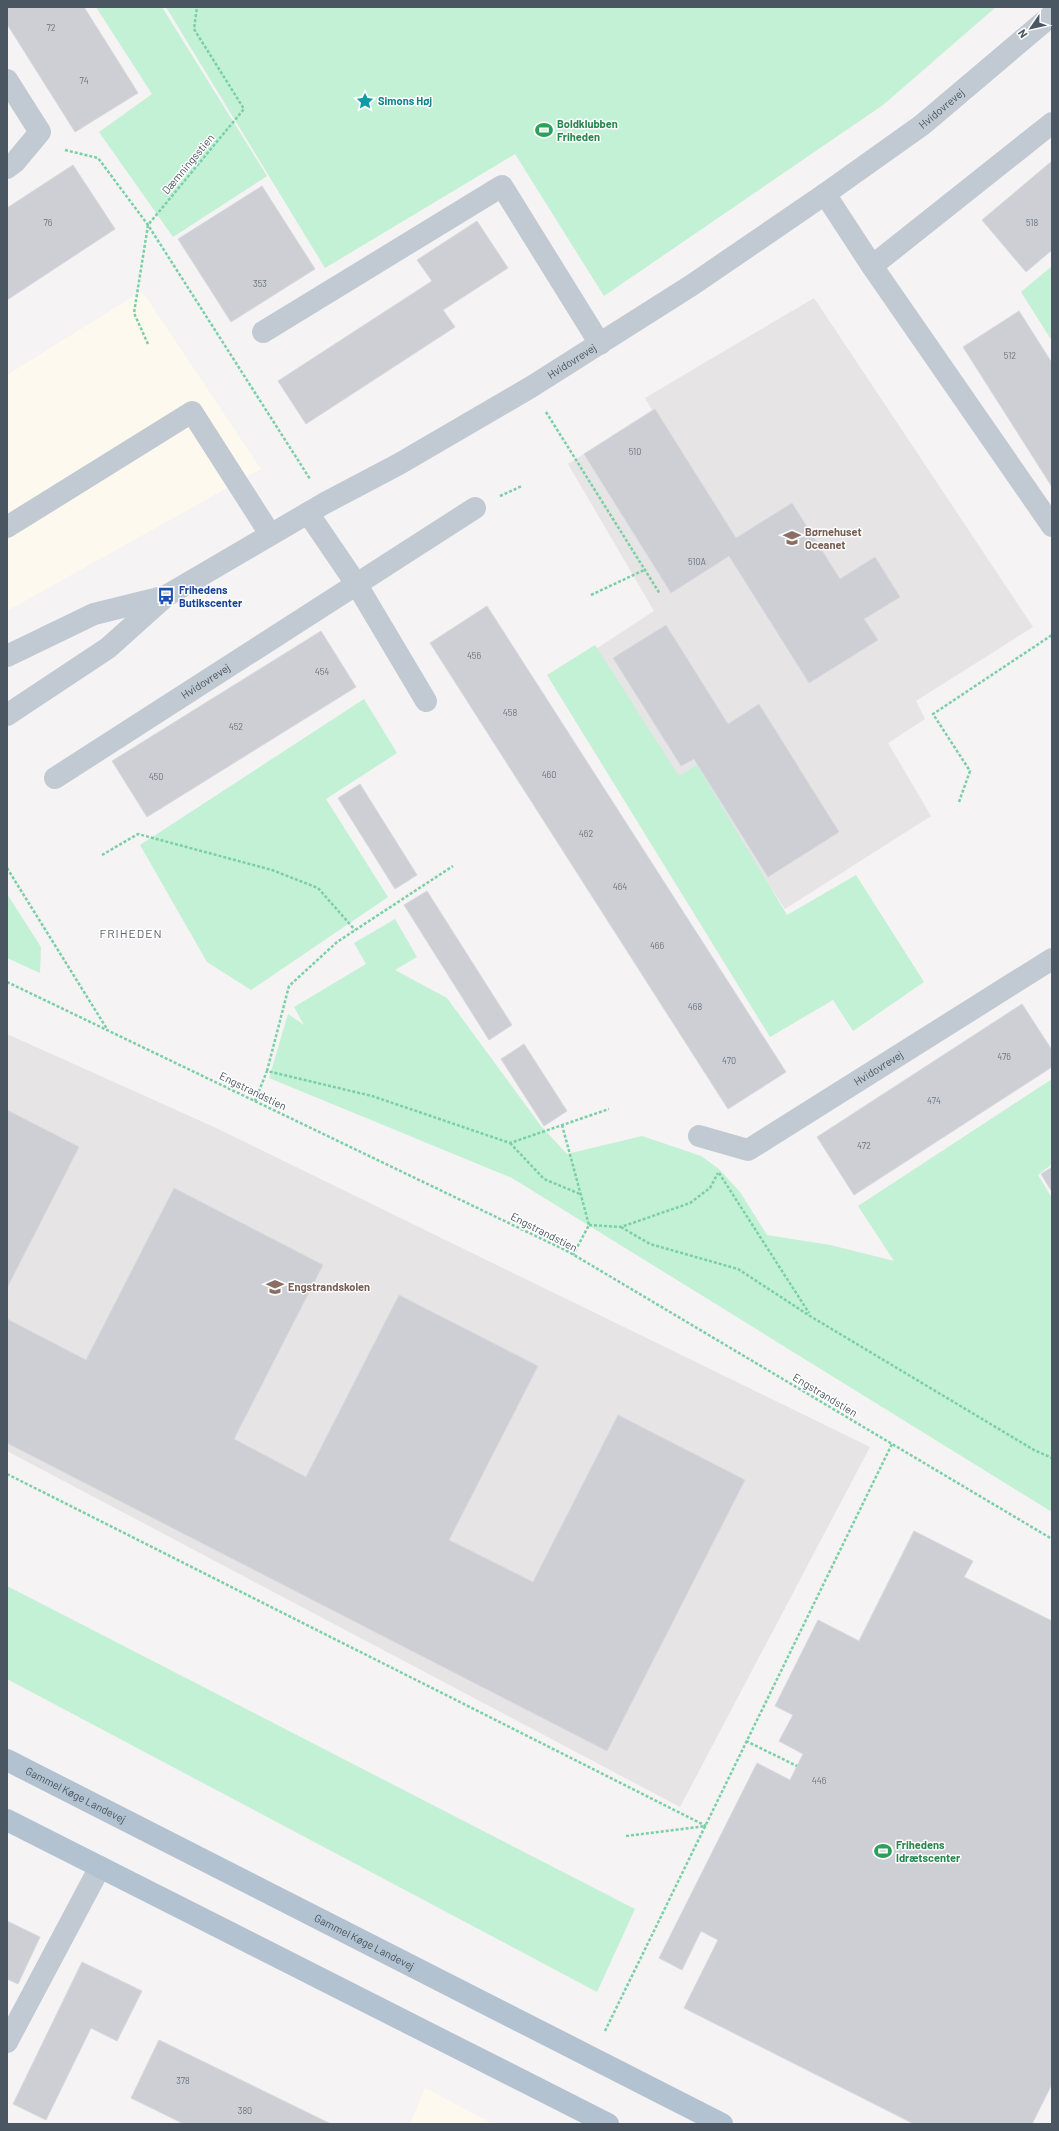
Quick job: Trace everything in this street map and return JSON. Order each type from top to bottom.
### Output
[{"type":"main road","name":"Gammel Køge Landevej","points":[[7,1760],[722,2124]]},
{"type":"main road","points":[[7,1820],[608,2124]]},
{"type":"street","name":"Hvidovrevej","points":[[7,715],[108,648],[166,596],[270,534],[399,464],[531,388],[600,344],[825,194],[922,125],[1052,15]]},
{"type":"street","points":[[7,80],[40,132],[15,162],[7,168]]},
{"type":"street","points":[[872,266],[1052,123]]},
{"type":"street","points":[[264,332],[502,186],[600,344]]},
{"type":"street","points":[[825,194],[872,266],[1052,526]]},
{"type":"street","points":[[7,527],[192,412],[270,534]]},
{"type":"street","points":[[317,508],[357,585],[426,701]]},
{"type":"street","name":"Hvidovrevej","points":[[55,778],[475,508]]},
{"type":"street","name":"Hvidovrevej","points":[[7,656],[94,614],[166,596]]},
{"type":"street","name":"Hvidovrevej","points":[[699,1136],[748,1150],[1052,959]]},
{"type":"street","points":[[7,2042],[100,1867]]},
{"type":"path","name":"Dæmningsstien","points":[[148,226],[244,109],[194,29],[197,7]]},
{"type":"path","points":[[40,132],[63,149],[98,158],[148,226],[317,508]]},
{"type":"path","points":[[148,226],[134,312],[148,344]]},
{"type":"path","points":[[531,388],[660,594]]},
{"type":"path","points":[[591,595],[644,570]]},
{"type":"path","points":[[959,802],[970,771],[933,714],[1052,635]]},
{"type":"path","points":[[102,855],[138,834],[272,870],[318,888],[355,930]]},
{"type":"path","points":[[255,1101],[267,1071],[289,986],[337,942],[453,866]]},
{"type":"path","points":[[7,868],[107,1030]]},
{"type":"path","name":"Engstrandstien","points":[[7,982],[574,1255],[1052,1539]]},
{"type":"path","points":[[267,1071],[372,1096],[510,1143],[544,1179],[580,1194]]},
{"type":"path","points":[[510,1143],[609,1109]]},
{"type":"path","points":[[562,1125],[589,1225],[574,1255]]},
{"type":"path","points":[[621,1228],[690,1203],[710,1188],[733,1146]]},
{"type":"path","points":[[718,1172],[810,1316]]},
{"type":"path","points":[[589,1225],[621,1228],[650,1244],[738,1269],[810,1316],[1034,1450],[1052,1458]]},
{"type":"path","points":[[592,2058],[892,1444]]},
{"type":"path","points":[[7,1474],[706,1826]]},
{"type":"path","points":[[746,1741],[797,1766]]},
{"type":"path","points":[[626,1836],[706,1826]]},
{"type":"shaded area","points":[[142,291],[261,469],[7,611],[7,375]]},
{"type":"shaded area","name":"Børnehuset Oceanet","points":[[814,298],[1033,627],[916,701],[925,719],[888,743],[931,816],[785,909],[762,874],[573,664],[654,611],[568,464],[652,410],[645,398]]},
{"type":"shaded area","name":"Engstrandskolen","points":[[7,1034],[214,1127],[870,1447],[680,1807],[7,1451]]},
{"type":"shaded area","points":[[425,2088],[493,2124],[410,2124]]},
{"type":"green space","points":[[96,7],[162,7],[267,176],[173,237],[99,132],[152,94]]},
{"type":"green space","name":"Boldklubben Friheden","points":[[166,7],[996,7],[883,105],[604,296],[515,154],[325,268]]},
{"type":"green space","points":[[1052,266],[1052,341],[1021,292]]},
{"type":"green space","points":[[595,645],[679,776],[697,765],[787,915],[856,875],[924,982],[853,1031],[833,1000],[770,1037],[547,675]]},
{"type":"green space","points":[[364,699],[397,753],[326,799],[388,897],[251,990],[207,962],[140,845]]},
{"type":"green space","points":[[7,894],[41,947],[40,973],[7,958]]},
{"type":"green space","points":[[395,919],[417,957],[395,970],[447,998],[541,1126],[567,1154],[642,1136],[701,1156],[719,1169],[740,1192],[767,1235],[830,1245],[894,1261],[858,1206],[1052,1079],[1052,1164],[1038,1175],[1052,1198],[1052,1512],[512,1178],[269,1078],[288,1014],[304,1025],[294,1007],[366,964],[354,943]]},
{"type":"green space","points":[[7,1586],[635,1909],[597,1992],[7,1679]]},
{"type":"building","points":[[7,7],[84,7],[138,93],[75,132],[7,24]]},
{"type":"building","points":[[1052,161],[1052,250],[1026,272],[982,220]]},
{"type":"building","points":[[73,165],[115,229],[7,300],[7,208]]},
{"type":"building","points":[[262,186],[315,269],[231,322],[178,239]]},
{"type":"building","points":[[477,221],[508,268],[443,310],[455,327],[306,424],[278,381],[432,281],[417,260]]},
{"type":"building","points":[[1019,311],[1052,363],[1052,487],[963,347]]},
{"type":"building","points":[[655,409],[736,538],[792,503],[840,579],[875,557],[900,597],[864,619],[878,640],[809,683],[729,556],[671,593],[584,454]]},
{"type":"building","points":[[487,606],[786,1072],[728,1109],[430,643]]},
{"type":"building","points":[[666,625],[728,724],[759,704],[839,832],[768,877],[694,759],[681,766],[613,658]]},
{"type":"building","points":[[321,631],[356,687],[147,817],[112,761]]},
{"type":"building","points":[[360,784],[417,875],[395,889],[338,798]]},
{"type":"building","points":[[427,891],[512,1025],[489,1040],[404,905]]},
{"type":"building","points":[[1022,1004],[1052,1050],[1052,1067],[854,1195],[817,1137]]},
{"type":"building","points":[[524,1044],[567,1111],[544,1126],[501,1059]]},
{"type":"building","points":[[7,1110],[79,1147],[7,1288]]},
{"type":"building","points":[[1052,1167],[1052,1192],[1041,1174]]},
{"type":"building","points":[[174,1188],[323,1265],[234,1439],[306,1477],[399,1295],[538,1366],[449,1540],[533,1582],[618,1415],[745,1480],[607,1751],[7,1443],[7,1319],[86,1360]]},
{"type":"building","name":"Frihedens Idrætscenter","points":[[914,1531],[973,1561],[964,1577],[1052,1621],[1052,2084],[1032,2124],[914,2124],[684,2008],[718,1940],[701,1931],[682,1970],[659,1958],[757,1763],[790,1780],[803,1754],[779,1741],[793,1715],[775,1706],[818,1620],[859,1641]]},
{"type":"building","points":[[7,1921],[40,1937],[18,1984],[7,1979]]},
{"type":"building","points":[[82,1962],[142,1991],[117,2041],[91,2028],[46,2120],[13,2104]]},
{"type":"building","points":[[159,2040],[331,2124],[184,2124],[131,2098]]},
{"type":"place","name":"Simons Høj","points":[[365,101]]},
{"type":"place","name":"Boldklubben Friheden","points":[[544,130]]},
{"type":"place","name":"Børnehuset Oceanet","points":[[792,538]]},
{"type":"place","name":"Frihedens Butikscenter","points":[[166,596]]},
{"type":"place","name":"Engstrandskolen","points":[[275,1287]]},
{"type":"place","name":"Frihedens Idrætscenter","points":[[883,1851]]},
{"type":"district","name":"FRIHEDEN","points":[[131,934]]}]
